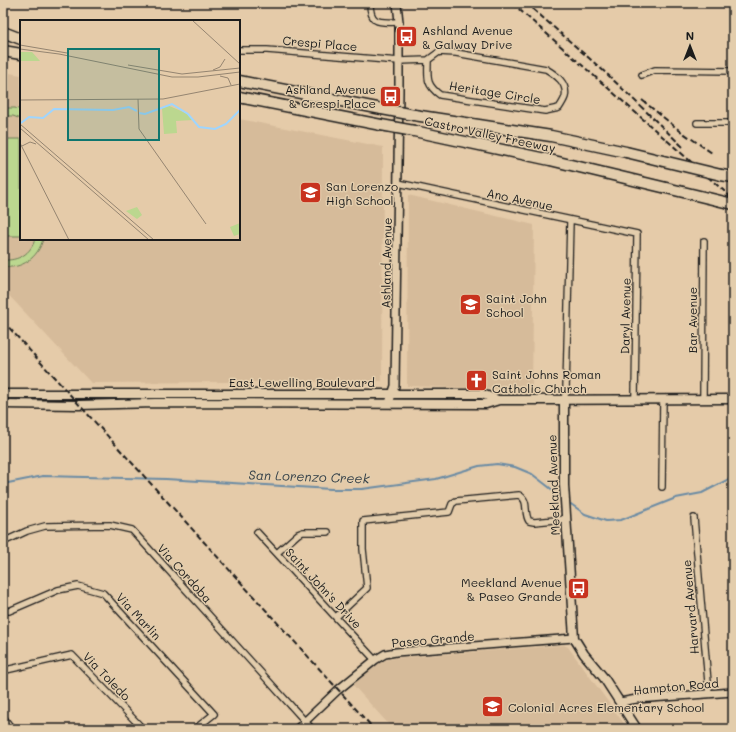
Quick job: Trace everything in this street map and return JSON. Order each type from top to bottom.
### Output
[{"type":"highway","points":[[3,32],[20,40]]},
{"type":"highway","points":[[3,36],[20,40]]},
{"type":"highway","points":[[3,50],[20,54]]},
{"type":"highway","name":"Castro Valley Freeway","points":[[240,81],[414,115],[551,136],[733,177]]},
{"type":"highway","name":"Castro Valley Freeway","points":[[240,97],[544,158],[733,204]]},
{"type":"main road","name":"East Lewelling Boulevard","points":[[3,394],[482,394],[499,400]]},
{"type":"main road","points":[[240,394],[241,404]]},
{"type":"main road","name":"East Lewelling Boulevard","points":[[3,404],[486,404],[499,400],[733,399]]},
{"type":"main road","name":"Meekland Avenue","points":[[564,400],[564,485],[574,638],[584,654],[604,678],[637,729]]},
{"type":"street","points":[[370,3],[371,14],[375,20],[381,22],[399,22]]},
{"type":"street","name":"Ashland Avenue","points":[[389,403],[395,386],[399,61],[399,22],[397,3]]},
{"type":"street","name":"Crespi Place","points":[[240,50],[267,50],[399,61]]},
{"type":"street","name":"Heritage Circle","points":[[399,61],[428,60],[439,52],[456,53],[546,69],[559,78],[564,86],[565,96],[559,108],[545,111],[440,95],[432,89],[428,80],[428,60]]},
{"type":"street","points":[[642,75],[656,70],[733,71]]},
{"type":"street","points":[[697,123],[733,123]]},
{"type":"street","name":"Ano Avenue","points":[[398,183],[570,221],[637,234]]},
{"type":"street","name":"Meekland Avenue","points":[[564,400],[566,390],[570,221]]},
{"type":"street","name":"Daryl Avenue","points":[[634,399],[637,234]]},
{"type":"street","name":"Bar Avenue","points":[[703,399],[704,241]]},
{"type":"street","points":[[662,487],[663,399]]},
{"type":"street","points":[[336,618],[367,588],[363,543],[363,521],[449,512],[452,504],[456,501],[519,495],[524,498],[526,502],[527,518],[529,521],[534,522],[566,515]]},
{"type":"street","name":"Harvard Avenue","points":[[694,518],[709,694]]},
{"type":"street","name":"Via Cordoba","points":[[3,542],[27,531],[45,526],[110,525],[132,530],[312,729]]},
{"type":"street","name":"Saint John's Drive","points":[[257,532],[375,660]]},
{"type":"street","points":[[277,553],[298,534],[303,532],[328,532]]},
{"type":"street","name":"Via Marlin","points":[[3,612],[9,611],[58,590],[78,586],[103,593],[214,714],[195,729]]},
{"type":"street","name":"Paseo Grande","points":[[297,729],[338,690],[375,660],[385,654],[574,638]]},
{"type":"street","name":"Via Toledo","points":[[3,672],[6,670],[72,655],[143,729]]},
{"type":"street","name":"Hampton Road","points":[[620,702],[637,699],[733,692]]},
{"type":"street","points":[[3,717],[12,729]]},
{"type":"shaded area","name":"San Lorenzo High School","points":[[3,72],[20,75],[20,240],[240,240],[240,119],[383,147],[382,381],[91,383],[3,289]]},
{"type":"shaded area","name":"Saint John School","points":[[408,195],[534,225],[532,390],[407,386]]},
{"type":"shaded area","name":"Colonial Acres Elementary School","points":[[564,645],[568,647],[628,729],[393,729],[353,685],[377,664],[395,658]]},
{"type":"green space","points":[[3,108],[20,110],[20,119],[13,116],[3,116]]},
{"type":"green space","points":[[3,139],[20,139],[20,236],[3,236]]},
{"type":"green space","points":[[35,240],[43,240],[37,252],[28,261],[17,266],[3,267],[3,260],[23,256]]},
{"type":"waterway","name":"San Lorenzo Creek","points":[[3,484],[43,476],[166,479],[331,489],[362,489],[436,479],[479,466],[497,464],[515,467],[532,474],[563,498]]},
{"type":"waterway","name":"San Lorenzo Creek","points":[[568,502],[585,514],[606,521],[621,520],[676,498],[702,493],[733,477]]},
{"type":"railway","points":[[512,3],[733,199]]},
{"type":"railway","points":[[526,3],[606,73],[683,147]]},
{"type":"railway","points":[[642,100],[679,130],[712,153]]},
{"type":"railway","points":[[3,321],[374,729]]},
{"type":"place","name":"Ashland Avenue & Galway Drive","points":[[406,37]]},
{"type":"place","name":"Ashland Avenue & Crespi Place","points":[[391,96]]},
{"type":"place","name":"San Lorenzo High School","points":[[311,193]]},
{"type":"place","name":"Saint John School","points":[[470,305]]},
{"type":"place","name":"Saint Johns Roman Catholic Church","points":[[476,381]]},
{"type":"place","name":"Meekland Avenue & Paseo Grande","points":[[578,589]]},
{"type":"place","name":"Colonial Acres Elementary School","points":[[492,707]]}]
